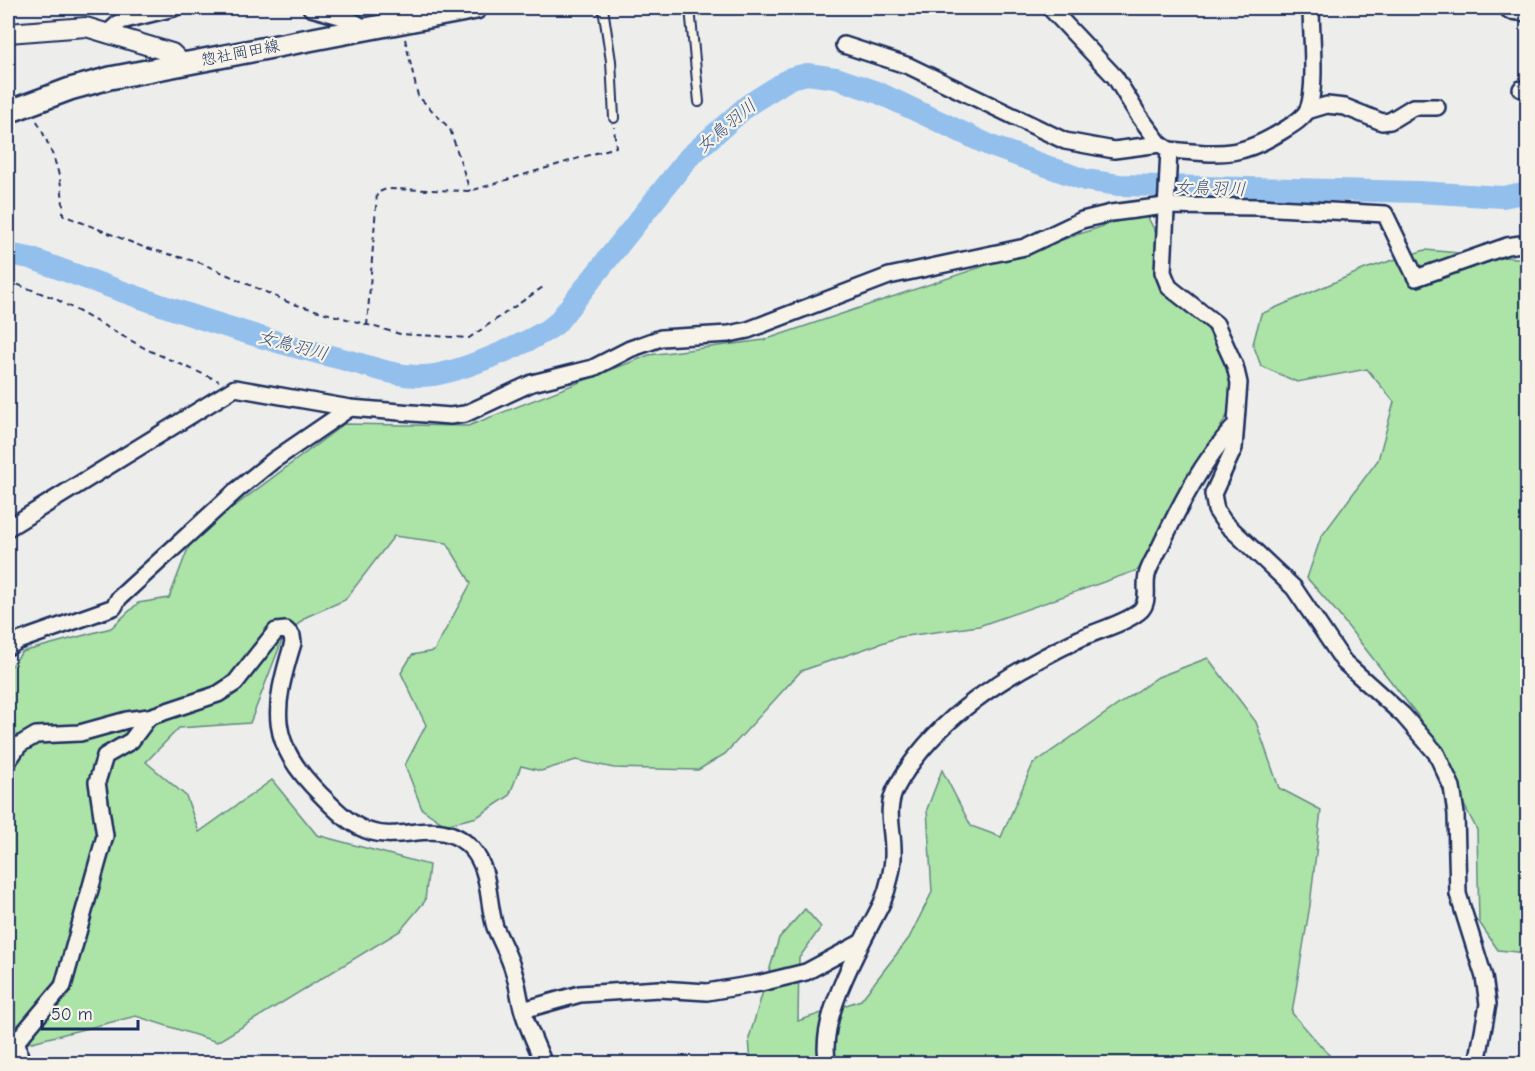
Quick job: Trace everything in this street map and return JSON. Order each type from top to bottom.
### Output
[{"type":"main road","name":"惣社岡田線","points":[[8,112],[28,103],[110,78],[476,8]]},
{"type":"main road","points":[[1511,8],[1527,10]]},
{"type":"street","points":[[109,32],[121,21],[174,8]]},
{"type":"street","points":[[311,8],[347,18],[365,28]]},
{"type":"street","points":[[1050,8],[1115,77],[1166,149],[1163,272],[1169,287],[1216,324],[1235,366],[1239,383],[1239,409],[1234,427],[1234,448],[1213,494],[1216,510],[1224,522],[1294,588],[1344,662],[1403,715],[1436,753],[1452,787],[1456,814],[1458,894],[1484,977],[1488,1004],[1477,1064]]},
{"type":"street","points":[[1307,111],[1312,94],[1311,8]]},
{"type":"street","points":[[8,33],[86,27],[109,32],[172,53],[182,63]]},
{"type":"street","points":[[844,45],[909,66],[1065,141],[1114,150],[1166,149],[1230,154],[1262,144],[1296,122],[1307,111],[1327,105],[1345,107],[1383,122],[1390,121],[1413,107],[1437,107]]},
{"type":"street","points":[[8,528],[236,388],[350,408],[430,416],[465,414],[521,387],[593,368],[630,349],[661,338],[729,334],[748,330],[910,270],[1025,247],[1091,218],[1165,203],[1385,214],[1416,278],[1507,246],[1527,243]]},
{"type":"street","points":[[8,648],[18,641],[114,607],[119,598],[237,490],[281,455],[350,408]]},
{"type":"street","points":[[828,1064],[825,1051],[827,1029],[860,943],[883,901],[890,872],[893,852],[889,812],[891,799],[929,739],[1018,672],[1101,628],[1132,617],[1142,609],[1147,597],[1146,576],[1175,514],[1220,442],[1234,427]]},
{"type":"street","points":[[8,761],[19,745],[36,735],[80,733],[127,720],[149,717],[218,694],[235,683],[276,631],[286,630],[292,636],[293,643],[279,687],[277,717],[282,740],[299,771],[351,822],[374,833],[438,831],[453,835],[471,849],[483,867],[495,925],[514,971],[523,1010],[544,1064]]},
{"type":"street","points":[[21,1064],[17,1041],[63,986],[102,848],[105,836],[97,782],[105,756],[131,741],[149,717]]},
{"type":"street","points":[[523,1010],[580,994],[659,989],[706,992],[761,983],[806,972],[860,943]]},
{"type":"lane","points":[[603,8],[611,61],[614,118]]},
{"type":"lane","points":[[690,8],[699,102]]},
{"type":"path","points":[[401,21],[418,96],[450,129],[470,191]]},
{"type":"path","points":[[28,103],[52,150],[58,168],[63,191],[63,215],[143,248],[201,263],[290,303],[400,334],[469,338],[546,285]]},
{"type":"path","points":[[367,326],[378,193],[386,189],[470,191],[616,147],[614,118]]},
{"type":"path","points":[[8,280],[54,298],[148,350],[236,388]]},
{"type":"path","points":[[224,1055],[241,1064]]},
{"type":"green space","points":[[1145,212],[1158,237],[1155,269],[1164,293],[1206,326],[1229,368],[1232,407],[1138,570],[979,626],[899,637],[801,671],[725,754],[698,770],[614,768],[576,760],[541,771],[521,766],[509,796],[477,817],[445,825],[422,809],[405,765],[426,725],[401,673],[412,655],[434,651],[471,583],[447,543],[394,536],[345,600],[306,617],[283,638],[250,723],[179,728],[146,762],[186,796],[199,832],[272,780],[317,835],[429,865],[425,901],[400,931],[217,1042],[136,1016],[8,1048],[8,670],[22,652],[111,628],[138,603],[169,598],[192,538],[344,424],[468,426],[649,355],[764,340]]},
{"type":"green space","points":[[1425,250],[1527,259],[1527,953],[1498,950],[1479,922],[1477,830],[1418,716],[1307,578],[1321,537],[1378,460],[1394,402],[1367,369],[1297,382],[1261,366],[1253,344],[1261,314],[1365,269]]},
{"type":"green space","points":[[1208,658],[1256,722],[1279,788],[1321,810],[1310,905],[1292,1013],[1336,1063],[751,1064],[749,1038],[779,938],[805,909],[821,927],[799,958],[798,1021],[861,1000],[909,938],[932,892],[927,809],[942,770],[971,826],[1001,837],[1033,764],[1158,677]]},
{"type":"waterway","name":"女鳥羽川","points":[[8,254],[30,258],[184,313],[263,338],[392,373],[412,376],[436,375],[491,357],[556,324],[689,157],[748,105],[791,78],[807,74],[836,78],[879,93],[991,146],[1085,180],[1119,185],[1418,192],[1503,197],[1528,192]]}]
